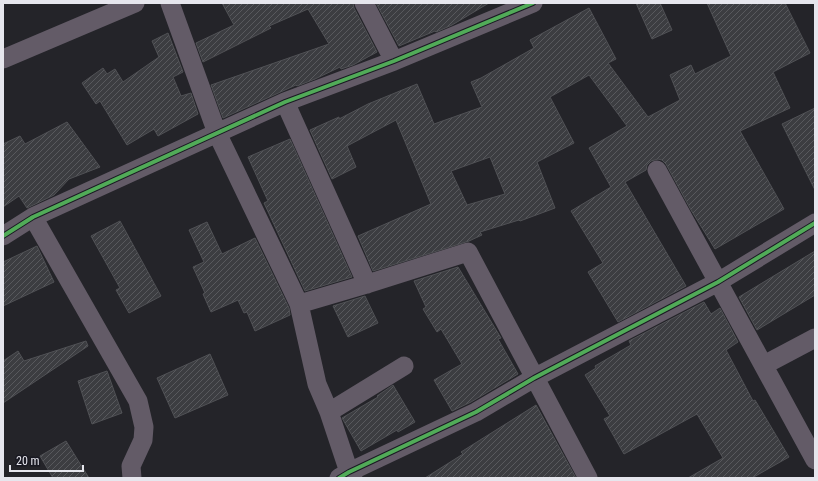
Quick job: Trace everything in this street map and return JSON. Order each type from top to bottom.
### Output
[{"type":"street","points":[[3,58],[135,3]]},
{"type":"street","points":[[170,3],[217,133],[300,304],[317,384],[329,412],[347,476],[476,412],[534,378],[718,282],[815,223]]},
{"type":"street","points":[[364,3],[394,61]]},
{"type":"street","points":[[3,236],[34,217],[285,102],[394,61],[533,3]]},
{"type":"street","points":[[285,102],[367,284]]},
{"type":"street","points":[[657,170],[815,460]]},
{"type":"street","points":[[34,217],[138,401],[144,427],[143,440],[131,466],[132,478]]},
{"type":"street","points":[[300,304],[468,252],[588,478]]},
{"type":"street","points":[[764,365],[815,338]]},
{"type":"street","points":[[329,412],[404,366]]},
{"type":"building","points":[[222,3],[353,3],[354,8],[377,52],[353,65],[341,69],[340,67],[223,118],[211,85],[329,44],[308,9],[269,26],[271,28],[203,62],[196,43],[234,25]]},
{"type":"building","points":[[376,3],[489,3],[452,25],[399,46]]},
{"type":"building","points":[[636,3],[660,3],[672,30],[652,39]]},
{"type":"building","points":[[707,3],[785,3],[810,53],[773,72],[790,108],[740,131],[784,209],[715,249],[691,210],[666,164],[662,160],[658,159],[651,161],[647,165],[646,170],[625,182],[686,286],[618,322],[588,272],[603,263],[571,211],[611,187],[589,148],[627,126],[589,75],[550,97],[574,143],[537,162],[555,208],[520,221],[519,220],[480,232],[482,235],[469,241],[373,271],[358,236],[431,204],[396,120],[347,146],[356,167],[332,179],[310,130],[339,117],[339,119],[368,104],[417,84],[434,124],[482,107],[471,82],[481,78],[534,48],[530,40],[589,8],[616,59],[608,63],[648,117],[680,100],[670,75],[691,65],[695,74],[731,56]],"holes":[[[490,157],[505,194],[467,205],[451,171]]]},
{"type":"building","points":[[168,33],[183,72],[173,77],[181,96],[191,93],[198,114],[158,136],[154,129],[127,145],[100,101],[96,104],[82,83],[103,68],[107,74],[115,69],[123,82],[159,57],[152,41]]},
{"type":"building","points":[[815,108],[815,190],[782,124]]},
{"type":"building","points":[[67,122],[100,167],[69,179],[54,195],[27,208],[19,196],[3,207],[3,144],[20,136],[25,144]]},
{"type":"building","points":[[290,139],[352,277],[305,291],[264,203],[268,201],[248,157]]},
{"type":"building","points":[[120,221],[161,296],[129,313],[116,290],[120,288],[91,236]]},
{"type":"building","points":[[207,222],[222,254],[255,238],[289,308],[290,315],[255,331],[247,312],[244,313],[238,300],[211,312],[203,294],[205,293],[193,267],[204,262],[189,230]]},
{"type":"building","points":[[37,246],[54,282],[3,306],[3,262]]},
{"type":"building","points":[[815,251],[815,295],[757,330],[739,297]]},
{"type":"building","points":[[458,267],[501,338],[498,339],[518,374],[471,402],[452,411],[434,380],[462,364],[441,329],[437,332],[423,309],[426,307],[414,281]]},
{"type":"building","points":[[365,296],[378,323],[348,337],[333,306]]},
{"type":"building","points":[[704,302],[711,314],[720,308],[738,342],[726,350],[753,401],[755,400],[789,457],[752,478],[688,478],[723,458],[697,414],[624,454],[604,419],[610,416],[585,375],[596,368],[595,366],[631,345],[629,341]]},
{"type":"building","points":[[86,341],[88,346],[3,403],[3,361],[18,351],[24,361]]},
{"type":"building","points":[[210,354],[228,395],[175,418],[157,378]]},
{"type":"building","points":[[107,371],[122,413],[92,424],[78,381]]},
{"type":"building","points":[[393,385],[415,422],[398,432],[397,430],[361,451],[342,418],[378,397],[377,396]]},
{"type":"building","points":[[536,405],[576,478],[425,478],[463,454],[461,452]]},
{"type":"building","points":[[66,441],[89,478],[53,478],[40,456]]},
{"type":"cycle path","points":[[3,236],[33,217],[285,102],[394,61],[533,3]]},
{"type":"cycle path","points":[[339,478],[476,412],[534,378],[718,282],[815,223]]}]
